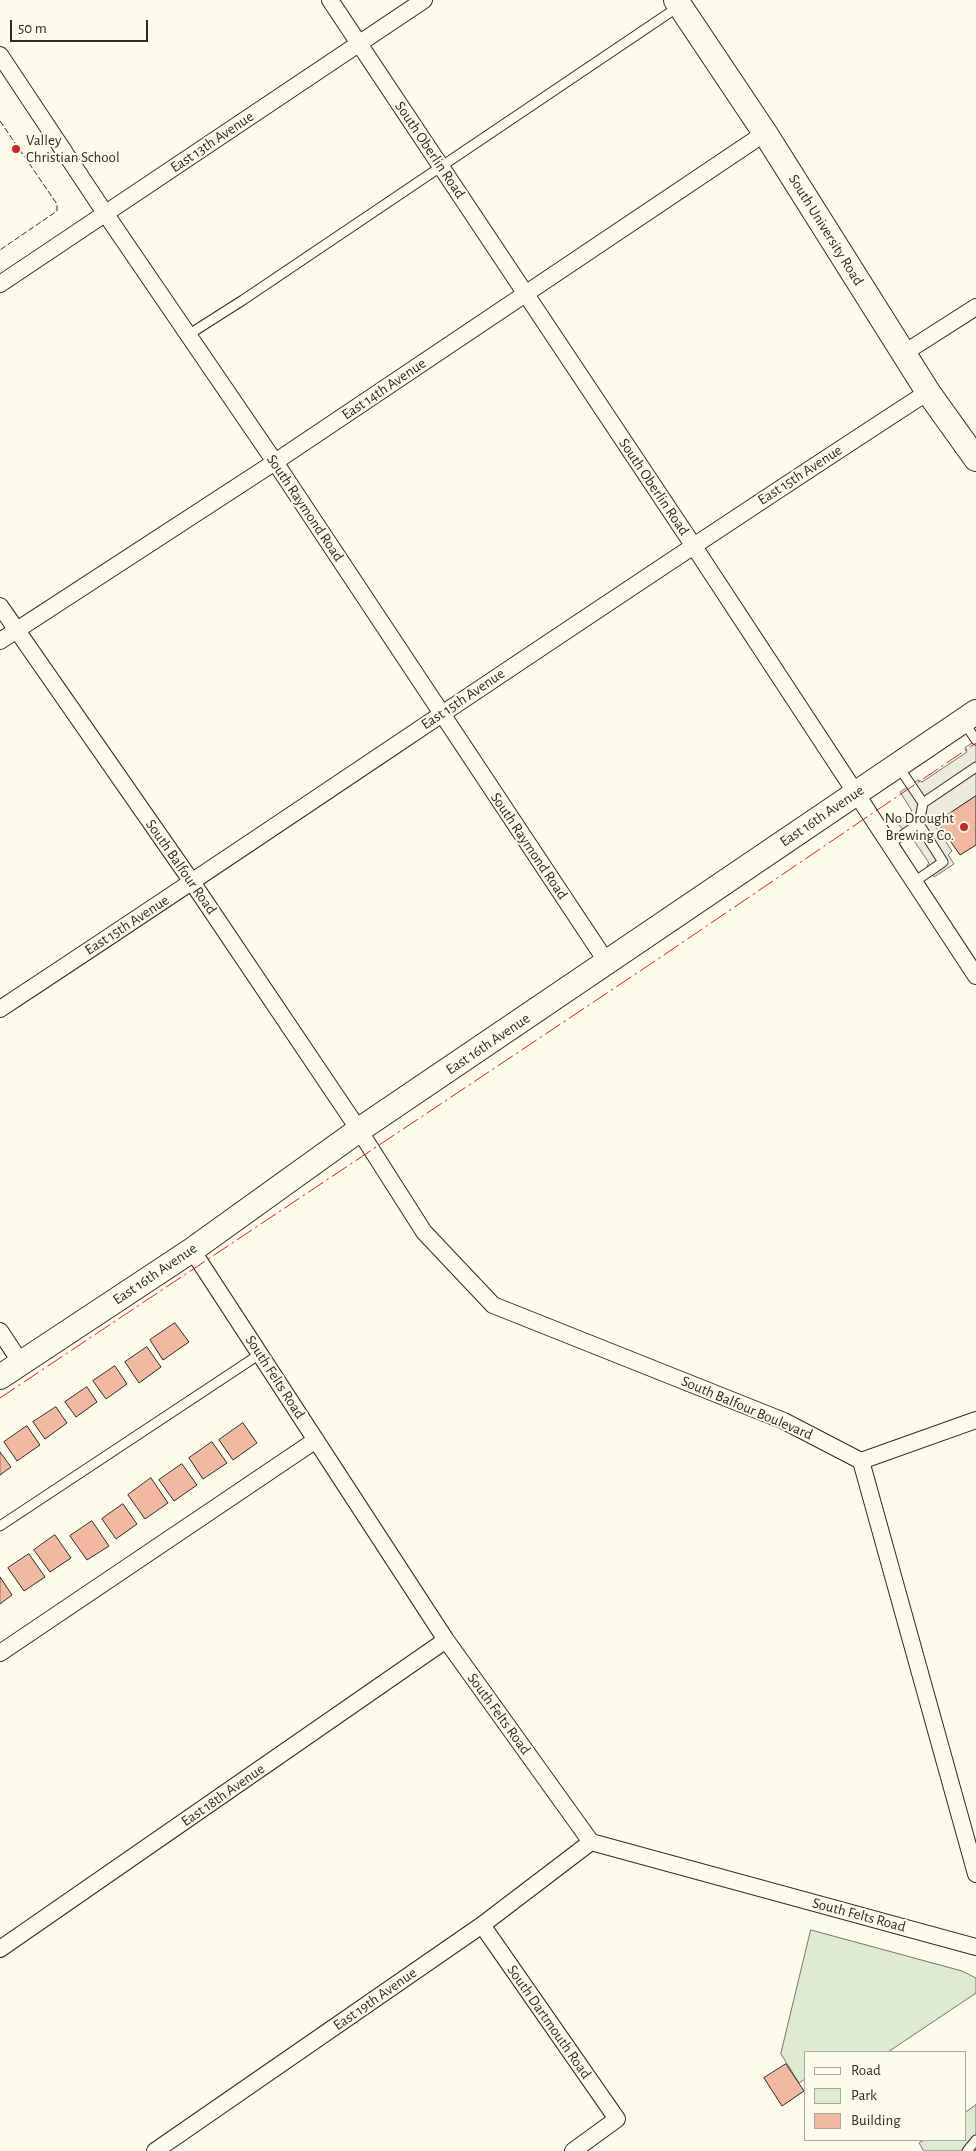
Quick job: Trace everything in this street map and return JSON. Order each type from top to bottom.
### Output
[{"type":"main road","name":"South University Road","points":[[677,2],[765,133],[928,392],[976,459]]},
{"type":"main road","name":"East 16th Avenue","points":[[0,1377],[192,1250],[360,1130],[608,964],[856,793],[898,765],[972,725]]},
{"type":"street","name":"South Oberlin Road","points":[[330,0],[693,545],[976,976]]},
{"type":"street","name":"East 13th Avenue","points":[[0,284],[424,0]]},
{"type":"street","name":"South Raymond Road","points":[[0,55],[275,462],[608,964]]},
{"type":"street","name":"East 14th Avenue","points":[[0,641],[275,462],[765,133]]},
{"type":"street","points":[[904,353],[976,307]]},
{"type":"street","name":"East 15th Avenue","points":[[0,1009],[693,545],[928,392]]},
{"type":"street","name":"South Balfour Road","points":[[0,606],[192,882],[360,1130]]},
{"type":"street","name":"South Balfour Boulevard","points":[[360,1130],[424,1232],[492,1305],[784,1421],[861,1461]]},
{"type":"street","name":"South Felts Road","points":[[192,1250],[446,1640],[591,1842],[976,1947]]},
{"type":"street","points":[[0,1331],[21,1363]]},
{"type":"street","points":[[976,1420],[861,1461],[976,1874]]},
{"type":"street","points":[[0,1652],[316,1440]]},
{"type":"street","name":"East 18th Avenue","points":[[0,1949],[446,1640]]},
{"type":"street","name":"East 19th Avenue","points":[[154,2151],[482,1925],[591,1842]]},
{"type":"street","name":"South Dartmouth Road","points":[[482,1925],[617,2118],[573,2151]]},
{"type":"lane","points":[[188,335],[441,167],[677,2]]},
{"type":"lane","points":[[898,765],[923,803],[919,824],[943,862],[914,882]]},
{"type":"lane","points":[[923,803],[976,767]]},
{"type":"lane","points":[[889,844],[919,824]]},
{"type":"lane","points":[[0,1526],[260,1354]]},
{"type":"lane","points":[[966,2151],[976,2140]]},
{"type":"green space","points":[[811,1930],[962,1971],[976,1978],[976,1993],[889,2051],[804,2051],[804,2080],[799,2083],[781,2054]]},
{"type":"green space","points":[[976,2105],[976,2151],[924,2151],[919,2143],[922,2141],[966,2141],[966,2112]]},
{"type":"shaded area","points":[[976,741],[976,796],[934,824],[952,851],[948,855],[954,864],[934,877],[927,866],[929,863],[913,839],[910,839],[897,822],[912,811],[900,792],[918,780],[922,782],[967,752],[965,748]]},
{"type":"building","points":[[976,796],[976,845],[960,855],[937,822]]},
{"type":"building","points":[[175,1323],[189,1342],[163,1360],[150,1340]]},
{"type":"building","points":[[147,1347],[161,1367],[139,1383],[125,1362]]},
{"type":"building","points":[[115,1366],[127,1384],[106,1399],[93,1381]]},
{"type":"building","points":[[87,1387],[97,1402],[76,1417],[65,1402]]},
{"type":"building","points":[[56,1407],[67,1423],[45,1439],[33,1422]]},
{"type":"building","points":[[243,1423],[257,1443],[233,1460],[219,1440]]},
{"type":"building","points":[[27,1426],[40,1445],[17,1461],[4,1442]]},
{"type":"building","points":[[212,1442],[227,1463],[203,1479],[189,1458]]},
{"type":"building","points":[[0,1452],[11,1467],[0,1475]]},
{"type":"building","points":[[182,1464],[197,1485],[174,1501],[159,1480]]},
{"type":"building","points":[[151,1478],[168,1503],[145,1519],[128,1495]]},
{"type":"building","points":[[123,1504],[137,1524],[116,1539],[102,1519]]},
{"type":"building","points":[[92,1521],[109,1546],[87,1560],[70,1536]]},
{"type":"building","points":[[55,1535],[71,1558],[50,1572],[34,1550]]},
{"type":"building","points":[[29,1554],[45,1577],[24,1591],[8,1568]]},
{"type":"building","points":[[0,1577],[12,1595],[0,1604]]},
{"type":"building","points":[[786,2064],[804,2091],[782,2106],[764,2078]]},
{"type":"fence","points":[[0,121],[57,204],[57,211],[0,250]]},
{"type":"power","points":[[0,1398],[658,959],[976,743]]},
{"type":"place","name":"Valley Christian School","points":[[16,149]]},
{"type":"place","name":"No Drought Brewing Co.","points":[[964,827]]}]
